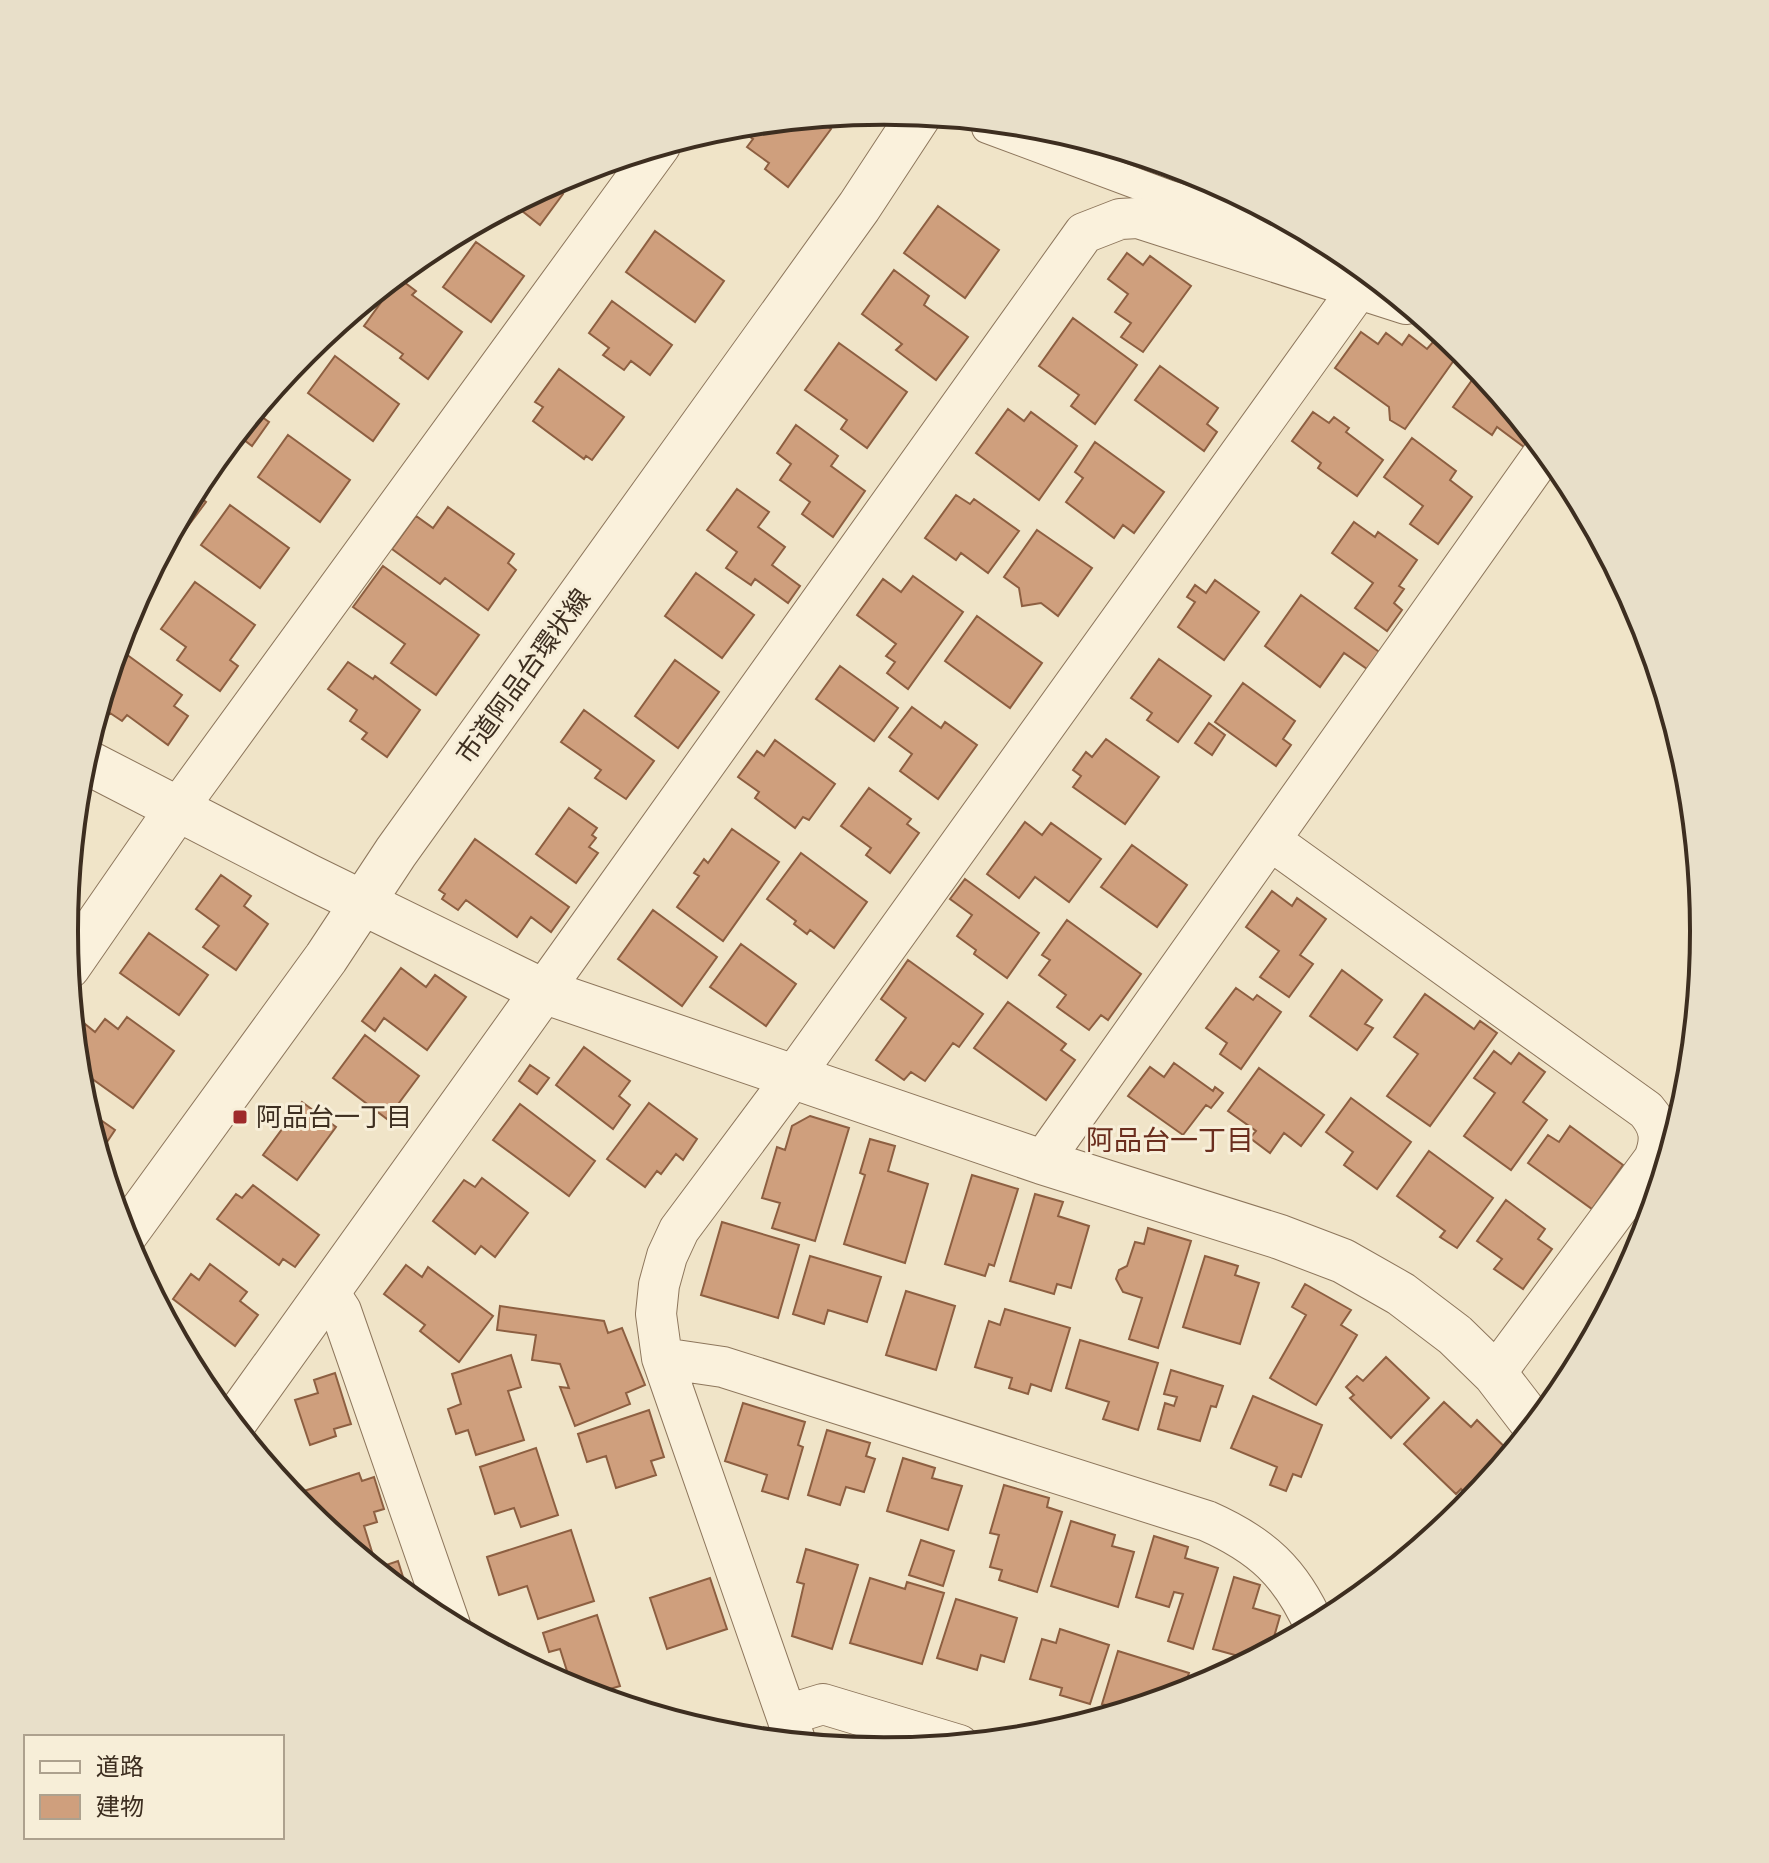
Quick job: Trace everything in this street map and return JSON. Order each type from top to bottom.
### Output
[{"type":"street","name":"市道阿品台環状線","points":[[133,1224],[326,958],[859,207],[912,126]]},
{"type":"street","points":[[1003,134],[1167,195],[1290,234]]},
{"type":"street","points":[[79,951],[178,808],[650,160]]},
{"type":"street","points":[[240,1415],[1084,233],[1120,219],[1138,218],[1378,295]]},
{"type":"street","points":[[930,1736],[823,1704],[791,1729],[662,1358],[658,1343],[657,1299],[662,1271],[688,1217],[793,1077],[1359,288]]},
{"type":"street","points":[[1042,1162],[1538,461]]},
{"type":"street","points":[[95,766],[543,991],[1042,1162],[1280,1237],[1343,1261],[1429,1314],[1495,1374],[1528,1417]]},
{"type":"street","points":[[1270,840],[1646,1110],[1655,1120],[1660,1133],[1654,1159],[1495,1374]]},
{"type":"street","points":[[328,1291],[341,1311],[444,1607]]},
{"type":"street","points":[[662,1358],[723,1367],[1207,1521],[1235,1533],[1262,1551],[1303,1599],[1310,1616]]},
{"type":"building","points":[[831,129],[788,187],[765,169],[769,163],[747,147],[753,139],[749,137]]},
{"type":"building","points":[[561,193],[563,194],[540,225],[522,211]]},
{"type":"building","points":[[938,206],[999,250],[965,298],[904,253]]},
{"type":"building","points":[[655,231],[724,281],[695,322],[626,272]]},
{"type":"building","points":[[476,242],[524,276],[491,322],[443,287]]},
{"type":"building","points":[[1127,253],[1143,265],[1150,256],[1191,286],[1143,352],[1121,337],[1131,323],[1115,312],[1128,294],[1108,279]]},
{"type":"building","points":[[894,270],[929,296],[924,305],[968,337],[936,380],[896,350],[902,344],[862,314]]},
{"type":"building","points":[[406,283],[416,291],[412,295],[462,332],[428,379],[400,358],[403,354],[364,326],[381,303]]},
{"type":"building","points":[[612,301],[672,345],[650,375],[631,361],[624,370],[603,355],[609,348],[589,333]]},
{"type":"building","points":[[1073,318],[1137,365],[1095,424],[1071,406],[1079,395],[1039,366]]},
{"type":"building","points":[[1361,332],[1378,344],[1386,333],[1402,345],[1409,335],[1427,349],[1433,342],[1454,360],[1405,429],[1390,420],[1389,407],[1335,368]]},
{"type":"building","points":[[839,343],[907,392],[867,448],[841,429],[847,420],[805,390]]},
{"type":"building","points":[[335,356],[399,404],[373,441],[308,393]]},
{"type":"building","points":[[1160,366],[1218,408],[1207,424],[1217,432],[1204,451],[1135,400]]},
{"type":"building","points":[[559,369],[624,417],[592,460],[586,456],[584,459],[533,421],[543,407],[535,402]]},
{"type":"building","points":[[1472,380],[1524,441],[1524,447],[1497,427],[1492,435],[1453,407]]},
{"type":"building","points":[[1008,409],[1024,421],[1031,412],[1077,446],[1039,500],[976,453]]},
{"type":"building","points":[[1313,412],[1329,423],[1334,417],[1349,428],[1346,432],[1383,460],[1357,496],[1318,468],[1321,463],[1292,441]]},
{"type":"building","points":[[263,418],[269,422],[252,446],[245,441]]},
{"type":"building","points":[[796,425],[838,456],[831,466],[865,491],[833,537],[802,514],[810,502],[780,480],[791,464],[777,453]]},
{"type":"building","points":[[288,435],[350,480],[320,522],[258,477]]},
{"type":"building","points":[[1412,438],[1456,471],[1450,480],[1472,497],[1438,544],[1410,524],[1423,506],[1384,477]]},
{"type":"building","points":[[1095,442],[1164,492],[1134,533],[1123,525],[1114,538],[1066,502],[1083,478],[1075,472]]},
{"type":"building","points":[[737,489],[769,512],[758,527],[785,547],[772,565],[800,586],[788,603],[755,579],[751,585],[726,568],[737,552],[707,530]]},
{"type":"building","points":[[956,495],[970,504],[974,499],[1019,531],[988,573],[961,553],[956,560],[925,538]]},
{"type":"building","points":[[203,500],[206,502],[185,530]]},
{"type":"building","points":[[230,505],[289,548],[260,588],[201,545]]},
{"type":"building","points":[[448,507],[514,554],[508,563],[516,570],[488,610],[445,578],[440,584],[392,549],[416,516],[433,528]]},
{"type":"building","points":[[1354,522],[1375,537],[1378,532],[1417,560],[1399,586],[1404,589],[1394,603],[1402,610],[1387,631],[1355,608],[1373,583],[1332,553]]},
{"type":"building","points":[[1037,530],[1092,568],[1058,616],[1041,603],[1022,606],[1019,588],[1004,577]]},
{"type":"building","points":[[383,566],[479,635],[436,695],[391,663],[405,644],[353,607]]},
{"type":"building","points":[[696,573],[754,615],[722,658],[665,616]]},
{"type":"building","points":[[913,576],[963,612],[908,689],[887,673],[895,662],[886,656],[896,644],[857,615],[883,579],[901,592]]},
{"type":"building","points":[[1215,580],[1259,612],[1224,660],[1178,627],[1195,602],[1187,597],[1195,585],[1206,593]]},
{"type":"building","points":[[195,582],[255,625],[230,660],[238,666],[220,691],[177,660],[186,647],[161,629]]},
{"type":"building","points":[[1301,595],[1382,654],[1370,671],[1344,653],[1320,687],[1265,646]]},
{"type":"building","points":[[977,616],[1042,663],[1010,708],[945,661]]},
{"type":"building","points":[[127,655],[182,695],[174,706],[188,716],[168,745],[127,715],[122,721],[110,713],[107,717]]},
{"type":"building","points":[[1159,659],[1211,696],[1178,742],[1147,720],[1152,713],[1131,698]]},
{"type":"building","points":[[675,660],[719,692],[678,748],[635,716]]},
{"type":"building","points":[[348,662],[373,679],[375,676],[420,710],[387,757],[362,739],[367,733],[350,721],[357,710],[328,689]]},
{"type":"building","points":[[840,666],[898,708],[874,741],[816,699]]},
{"type":"building","points":[[1243,683],[1295,721],[1283,739],[1291,745],[1276,766],[1215,722]]},
{"type":"building","points":[[912,707],[941,728],[945,722],[977,745],[938,799],[900,771],[912,754],[889,737]]},
{"type":"building","points":[[584,710],[654,761],[626,799],[595,778],[601,770],[561,742]]},
{"type":"building","points":[[1209,723],[1225,735],[1212,755],[1195,743]]},
{"type":"building","points":[[1106,739],[1159,777],[1125,824],[1073,787],[1081,776],[1073,770],[1086,752],[1092,757]]},
{"type":"building","points":[[775,740],[835,784],[809,820],[803,817],[795,828],[755,798],[759,792],[738,777],[757,751],[764,756]]},
{"type":"building","points":[[869,788],[911,819],[907,824],[919,833],[890,873],[866,855],[871,848],[841,826]]},
{"type":"building","points":[[569,808],[597,828],[592,835],[596,838],[589,847],[598,853],[576,883],[536,854]]},
{"type":"building","points":[[1025,822],[1042,835],[1051,823],[1101,859],[1069,902],[1035,877],[1019,898],[987,874]]},
{"type":"building","points":[[732,829],[779,862],[723,941],[677,907],[699,876],[694,873],[704,859],[708,863]]},
{"type":"building","points":[[475,839],[569,907],[551,932],[531,917],[517,937],[466,900],[458,910],[442,899],[445,894],[439,890]]},
{"type":"building","points":[[1132,845],[1187,885],[1157,927],[1101,887]]},
{"type":"building","points":[[801,853],[867,902],[834,948],[810,930],[807,934],[794,924],[796,921],[767,899]]},
{"type":"building","points":[[221,875],[251,896],[244,906],[268,924],[236,970],[203,947],[219,926],[196,909]]},
{"type":"building","points":[[965,879],[1039,933],[1007,978],[974,954],[976,950],[957,936],[972,915],[950,899]]},
{"type":"building","points":[[1272,891],[1292,906],[1297,898],[1326,919],[1300,955],[1313,964],[1289,997],[1260,977],[1279,951],[1246,927]]},
{"type":"building","points":[[653,910],[717,957],[682,1006],[618,959]]},
{"type":"building","points":[[1067,920],[1141,974],[1108,1020],[1101,1015],[1089,1030],[1057,1007],[1066,995],[1039,975],[1050,960],[1042,955]]},
{"type":"building","points":[[149,933],[208,975],[179,1015],[120,973]]},
{"type":"building","points":[[741,944],[796,984],[766,1026],[710,987]]},
{"type":"building","points":[[908,960],[983,1014],[959,1047],[953,1043],[925,1081],[911,1072],[904,1080],[876,1060],[906,1018],[881,999]]},
{"type":"building","points":[[401,968],[426,987],[435,975],[466,997],[427,1050],[384,1018],[375,1031],[362,1021]]},
{"type":"building","points":[[1342,970],[1382,1000],[1365,1024],[1373,1028],[1357,1050],[1310,1016]]},
{"type":"building","points":[[1236,988],[1253,1000],[1257,995],[1281,1012],[1241,1069],[1220,1054],[1227,1043],[1206,1028]]},
{"type":"building","points":[[1425,994],[1474,1029],[1480,1021],[1497,1033],[1430,1126],[1387,1096],[1418,1054],[1394,1037]]},
{"type":"building","points":[[1008,1002],[1066,1044],[1061,1050],[1075,1060],[1046,1100],[974,1048]]},
{"type":"building","points":[[127,1017],[174,1051],[133,1108],[91,1078],[84,1026],[95,1032],[105,1019],[118,1029]]},
{"type":"building","points":[[365,1035],[419,1076],[387,1119],[333,1078]]},
{"type":"building","points":[[584,1047],[630,1081],[619,1096],[630,1105],[613,1129],[556,1085]]},
{"type":"building","points":[[1494,1051],[1511,1064],[1519,1053],[1545,1072],[1523,1102],[1547,1120],[1511,1170],[1464,1136],[1495,1093],[1474,1078]]},
{"type":"building","points":[[1174,1063],[1213,1091],[1215,1087],[1223,1093],[1211,1108],[1206,1105],[1183,1135],[1128,1096],[1150,1067],[1164,1077]]},
{"type":"building","points":[[530,1065],[549,1078],[537,1094],[519,1081]]},
{"type":"building","points":[[1259,1068],[1324,1115],[1301,1146],[1284,1133],[1270,1153],[1250,1138],[1256,1131],[1228,1111]]},
{"type":"building","points":[[1351,1098],[1411,1142],[1377,1189],[1344,1165],[1353,1152],[1326,1132]]},
{"type":"building","points":[[302,1102],[336,1127],[297,1180],[263,1155]]},
{"type":"building","points":[[649,1103],[697,1139],[683,1160],[676,1154],[661,1174],[657,1171],[645,1187],[607,1159]]},
{"type":"building","points":[[520,1104],[595,1161],[569,1196],[493,1140]]},
{"type":"building","points":[[810,1116],[849,1128],[815,1241],[772,1228],[780,1203],[762,1198],[777,1147],[785,1150],[792,1126]]},
{"type":"building","points":[[100,1120],[115,1130],[106,1143]]},
{"type":"building","points":[[1570,1126],[1623,1165],[1592,1209],[1528,1163],[1548,1135],[1559,1142]]},
{"type":"building","points":[[870,1139],[895,1146],[888,1171],[928,1184],[905,1263],[844,1244],[865,1175],[860,1173]]},
{"type":"building","points":[[1429,1151],[1493,1198],[1457,1248],[1440,1237],[1445,1231],[1397,1196]]},
{"type":"building","points":[[972,1175],[1018,1189],[994,1266],[989,1264],[985,1276],[945,1264]]},
{"type":"building","points":[[482,1178],[528,1213],[495,1257],[481,1246],[475,1254],[433,1221],[464,1180],[475,1187]]},
{"type":"building","points":[[253,1185],[319,1235],[295,1267],[283,1259],[279,1265],[217,1219],[236,1194],[242,1198]]},
{"type":"building","points":[[1035,1194],[1063,1202],[1058,1216],[1089,1226],[1071,1288],[1057,1284],[1054,1294],[1010,1281]]},
{"type":"building","points":[[1506,1200],[1545,1229],[1538,1239],[1552,1249],[1523,1289],[1494,1269],[1502,1259],[1477,1241]]},
{"type":"building","points":[[722,1222],[799,1245],[778,1318],[701,1295]]},
{"type":"building","points":[[1148,1228],[1191,1241],[1158,1348],[1129,1339],[1142,1298],[1123,1292],[1116,1279],[1119,1270],[1127,1266],[1135,1242],[1144,1244]]},
{"type":"building","points":[[810,1256],[881,1277],[867,1322],[828,1310],[824,1324],[793,1314]]},
{"type":"building","points":[[1205,1256],[1238,1266],[1235,1275],[1259,1283],[1240,1344],[1183,1327]]},
{"type":"building","points":[[210,1264],[247,1292],[240,1301],[258,1315],[235,1346],[173,1299],[191,1274],[199,1280]]},
{"type":"building","points":[[406,1265],[422,1277],[428,1267],[493,1316],[459,1362],[420,1331],[425,1325],[384,1294]]},
{"type":"building","points":[[1305,1284],[1351,1310],[1341,1325],[1357,1335],[1316,1405],[1270,1378],[1306,1315],[1292,1307]]},
{"type":"building","points":[[906,1291],[955,1306],[936,1370],[886,1355]]},
{"type":"building","points":[[500,1306],[604,1321],[608,1333],[622,1328],[645,1385],[626,1393],[630,1404],[575,1426],[560,1387],[569,1388],[560,1364],[532,1360],[536,1335],[497,1330]]},
{"type":"building","points":[[1005,1309],[1070,1328],[1051,1391],[1031,1384],[1028,1394],[1009,1388],[1012,1378],[975,1367],[989,1321],[1000,1325]]},
{"type":"building","points":[[1080,1340],[1158,1363],[1138,1430],[1103,1419],[1109,1402],[1066,1388]]},
{"type":"building","points":[[511,1355],[521,1387],[508,1391],[524,1440],[476,1455],[468,1430],[456,1434],[448,1409],[461,1404],[452,1374]]},
{"type":"building","points":[[1386,1357],[1429,1398],[1391,1438],[1350,1398],[1354,1395],[1346,1387],[1357,1376],[1363,1381]]},
{"type":"building","points":[[1171,1370],[1223,1386],[1216,1407],[1211,1406],[1200,1441],[1158,1429],[1165,1403],[1174,1406],[1177,1397],[1164,1394]]},
{"type":"building","points":[[335,1373],[351,1424],[334,1429],[336,1436],[310,1445],[295,1400],[318,1393],[314,1380]]},
{"type":"building","points":[[1253,1396],[1322,1425],[1301,1477],[1293,1474],[1286,1491],[1270,1485],[1277,1467],[1231,1448]]},
{"type":"building","points":[[1444,1402],[1471,1427],[1477,1420],[1504,1447],[1464,1492],[1461,1489],[1456,1494],[1404,1444]]},
{"type":"building","points":[[743,1403],[805,1422],[798,1445],[803,1447],[788,1499],[762,1491],[767,1475],[725,1461]]},
{"type":"building","points":[[649,1410],[664,1457],[651,1461],[656,1475],[616,1488],[606,1456],[587,1462],[578,1434]]},
{"type":"building","points":[[827,1430],[870,1443],[866,1456],[875,1459],[864,1492],[846,1487],[840,1505],[808,1495]]},
{"type":"building","points":[[536,1448],[558,1515],[521,1527],[514,1508],[495,1514],[480,1467]]},
{"type":"building","points":[[903,1458],[935,1468],[932,1478],[962,1486],[948,1530],[887,1511]]},
{"type":"building","points":[[359,1473],[362,1481],[374,1477],[384,1509],[374,1512],[377,1522],[364,1526],[373,1554],[353,1538],[304,1491]]},
{"type":"building","points":[[1004,1485],[1049,1498],[1047,1507],[1062,1512],[1037,1592],[999,1580],[1002,1570],[990,1567],[999,1535],[990,1533]]},
{"type":"building","points":[[1071,1521],[1115,1535],[1112,1546],[1134,1552],[1118,1607],[1051,1586]]},
{"type":"building","points":[[571,1530],[594,1601],[538,1619],[527,1586],[499,1595],[487,1557]]},
{"type":"building","points":[[1154,1536],[1188,1547],[1185,1558],[1218,1568],[1193,1649],[1168,1641],[1183,1594],[1174,1592],[1169,1607],[1136,1597]]},
{"type":"building","points":[[921,1540],[954,1551],[943,1586],[909,1575]]},
{"type":"building","points":[[806,1549],[858,1565],[832,1649],[792,1636],[804,1584],[797,1582]]},
{"type":"building","points":[[398,1561],[403,1578],[394,1571],[386,1565]]},
{"type":"building","points":[[1234,1577],[1260,1585],[1253,1608],[1280,1616],[1274,1638],[1239,1656],[1213,1649]]},
{"type":"building","points":[[710,1578],[727,1629],[667,1649],[650,1598]]},
{"type":"building","points":[[870,1578],[905,1589],[907,1582],[944,1593],[922,1664],[850,1643]]},
{"type":"building","points":[[956,1599],[1017,1618],[1004,1662],[981,1655],[977,1670],[937,1658]]},
{"type":"building","points":[[597,1615],[620,1686],[609,1689],[568,1673],[560,1649],[549,1652],[543,1633]]},
{"type":"building","points":[[1060,1629],[1109,1645],[1090,1704],[1060,1695],[1062,1688],[1030,1679],[1042,1639],[1056,1643]]},
{"type":"building","points":[[1118,1651],[1189,1673],[1187,1679],[1144,1695],[1109,1706],[1102,1704]]},
{"type":"place","name":"阿品台一丁目","points":[[240,1117]]},
{"type":"district","name":"阿品台一丁目","points":[[1170,1140]]}]
